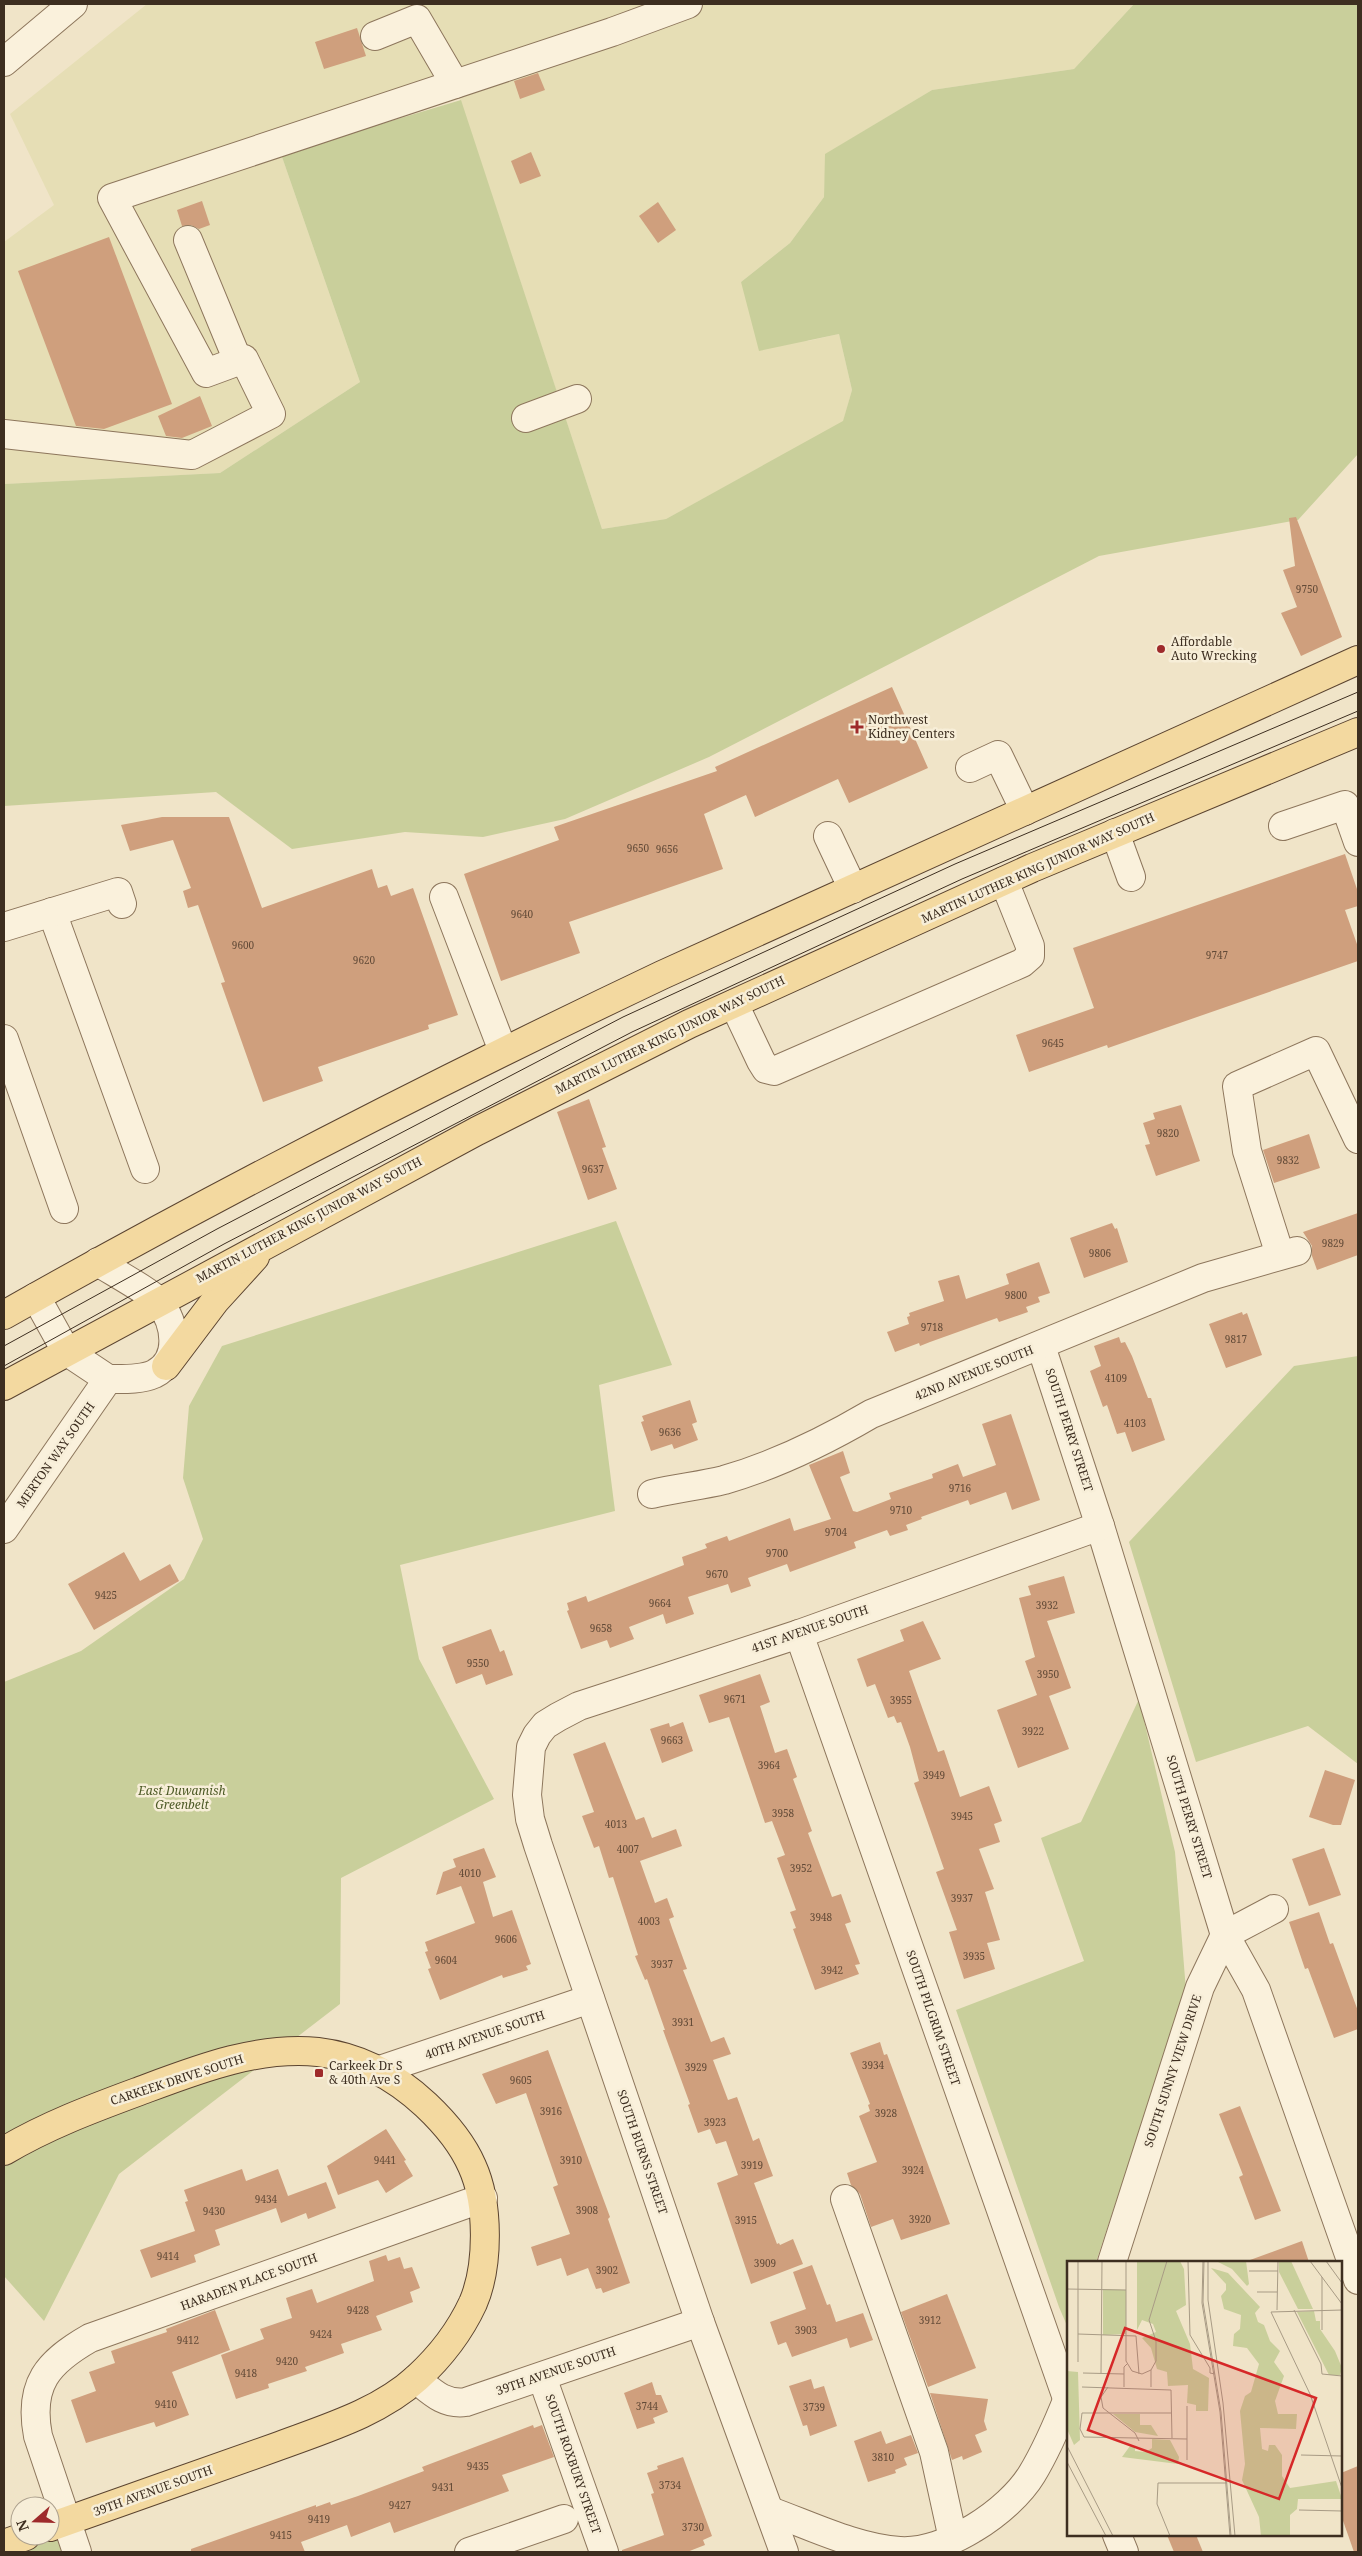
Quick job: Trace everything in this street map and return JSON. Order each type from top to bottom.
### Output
[{"type":"main road","points":[[4,1315],[98,1262],[358,1124],[662,974],[1358,660]]},
{"type":"main road","name":"MARTIN LUTHER KING JUNIOR WAY SOUTH","points":[[4,1386],[158,1301],[564,1085],[734,1004],[1004,881],[1358,732]]},
{"type":"main road","points":[[166,1366],[214,1301],[268,1243]]},
{"type":"main road","name":"CARKEEK DRIVE SOUTH","points":[[4,2150],[71,2116],[178,2077],[226,2061],[260,2053],[291,2051],[320,2052],[349,2058],[380,2070],[408,2088],[454,2135],[472,2165],[483,2198],[482,2264],[474,2300],[458,2331],[416,2379],[384,2401],[356,2415],[256,2454]]},
{"type":"main road","name":"39TH AVENUE SOUTH","points":[[60,2523],[256,2454]]},
{"type":"street","points":[[4,62],[73,4]]},
{"type":"street","points":[[4,434],[192,455],[271,414],[244,359],[206,374],[112,198],[612,32],[688,4]]},
{"type":"street","points":[[375,36],[418,19],[455,84]]},
{"type":"street","points":[[188,240],[238,362]]},
{"type":"street","points":[[526,418],[576,399]]},
{"type":"street","points":[[970,768],[998,755],[1024,811]]},
{"type":"street","points":[[1283,826],[1345,804],[1358,842]]},
{"type":"street","points":[[1115,833],[1131,877]]},
{"type":"street","points":[[828,836],[852,889]]},
{"type":"street","points":[[734,1004],[761,1061],[766,1069],[774,1071],[1022,963],[1030,956],[1030,946],[1004,881]]},
{"type":"street","points":[[4,927],[118,892],[122,904]]},
{"type":"street","points":[[444,897],[503,1051]]},
{"type":"street","points":[[52,912],[145,1169]]},
{"type":"street","points":[[4,1039],[64,1209]]},
{"type":"street","name":"42ND AVENUE SOUTH","points":[[652,1494],[725,1480],[786,1458],[833,1437],[871,1414],[1042,1346],[1203,1278],[1288,1253],[1247,1151],[1238,1086],[1316,1051],[1358,1139]]},
{"type":"street","points":[[36,1297],[66,1351],[108,1380],[152,1375],[166,1366],[173,1352],[174,1338],[170,1321],[158,1301],[98,1262]]},
{"type":"street","name":"SOUTH PERRY STREET","points":[[1042,1346],[1100,1526],[1225,1935],[1256,1990],[1358,2280]]},
{"type":"street","name":"MERTON WAY SOUTH","points":[[4,1529],[108,1380]]},
{"type":"street","name":"41ST AVENUE SOUTH","points":[[531,1747],[545,1725],[578,1706],[799,1634],[1100,1526]]},
{"type":"street","name":"SOUTH PILGRIM STREET","points":[[799,1634],[1067,2397]]},
{"type":"street","name":"SOUTH BURNS STREET","points":[[531,1747],[528,1771],[530,1819],[700,2322],[784,2552]]},
{"type":"street","points":[[1225,1935],[1274,1909]]},
{"type":"street","name":"SOUTH SUNNY VIEW DRIVE","points":[[1112,2261],[1200,1987],[1225,1935]]},
{"type":"street","name":"40TH AVENUE SOUTH","points":[[380,2070],[590,1999]]},
{"type":"street","name":"HARADEN PLACE SOUTH","points":[[52,2496],[34,2417],[37,2394],[43,2378],[55,2361],[90,2338],[483,2198]]},
{"type":"street","points":[[845,2199],[934,2452],[952,2539]]},
{"type":"street","name":"39TH AVENUE SOUTH","points":[[416,2379],[438,2398],[457,2403],[700,2322]]},
{"type":"street","name":"SOUTH ROXBURY STREET","points":[[542,2376],[604,2552]]},
{"type":"street","points":[[770,2511],[854,2541],[898,2551],[917,2551],[952,2539],[987,2519],[1008,2502],[1032,2474],[1067,2402]]},
{"type":"street","points":[[469,2552],[564,2519]]},
{"type":"street","name":"HARADEN PLACE SOUTH","points":[[60,2527],[77,2552]]},
{"type":"street","points":[[1117,2536],[1124,2552]]},
{"type":"shaded area","points":[[147,4],[1134,4],[1074,69],[932,90],[826,154],[824,197],[790,243],[741,282],[808,341],[839,334],[852,390],[843,422],[666,519],[602,529],[455,84],[281,154],[360,382],[220,473],[4,484],[4,242],[54,205],[10,114]]},
{"type":"green space","points":[[1134,4],[1358,4],[1358,454],[1298,520],[1099,556],[709,757],[565,819],[483,837],[405,832],[292,849],[216,792],[4,806],[4,484],[220,473],[360,382],[281,154],[461,100],[602,529],[666,519],[843,421],[852,390],[839,334],[759,351],[741,282],[790,243],[824,197],[825,154],[932,90],[1074,69]]},
{"type":"green space","name":"East Duwamish Greenbelt","points":[[616,1221],[672,1365],[599,1385],[615,1511],[400,1565],[419,1659],[494,1799],[341,1878],[340,2004],[119,2174],[44,2321],[4,2276],[4,1682],[81,1651],[184,1579],[203,1539],[183,1478],[189,1406],[222,1346]]},
{"type":"green space","points":[[1358,1356],[1358,1764],[1308,1726],[1196,1762],[1129,1542],[1294,1366]]},
{"type":"green space","points":[[1139,1699],[1175,1852],[1186,1991],[1096,2261],[1067,2261],[1067,2326],[956,2010],[1084,1961],[1041,1838],[1081,1822]]},
{"type":"green space","points":[[60,2533],[79,2552],[4,2552],[10,2546],[60,2546]]},
{"type":"building","points":[[357,28],[366,56],[324,69],[315,42]]},
{"type":"building","points":[[538,73],[545,90],[520,99],[514,81]]},
{"type":"building","points":[[531,152],[541,176],[520,184],[511,161]]},
{"type":"building","points":[[202,201],[210,225],[199,229],[191,225],[182,226],[177,210]]},
{"type":"building","points":[[658,202],[676,230],[658,243],[639,216]]},
{"type":"building","points":[[109,237],[172,404],[104,429],[76,426],[18,271]]},
{"type":"building","points":[[200,396],[212,426],[182,438],[166,436],[158,416]]},
{"type":"building","points":[[1296,517],[1342,637],[1301,656],[1281,613],[1297,607],[1283,570],[1295,566],[1289,518]]},
{"type":"building","points":[[892,687],[928,768],[849,803],[838,779],[755,817],[746,795],[704,814],[723,869],[569,922],[580,953],[501,981],[464,874],[559,840],[554,827],[717,771],[715,767]]},
{"type":"building","points":[[162,817],[229,817],[262,908],[372,869],[378,888],[387,885],[391,896],[413,888],[458,1015],[428,1025],[429,1029],[318,1067],[323,1081],[263,1102],[221,983],[225,982],[198,905],[188,908],[183,891],[191,888],[173,840],[130,851],[121,825]]},
{"type":"building","points":[[1345,854],[1358,892],[1358,906],[1345,910],[1358,947],[1358,961],[1108,1048],[1107,1045],[1029,1072],[1016,1035],[1094,1008],[1073,948]]},
{"type":"building","points":[[589,1099],[606,1147],[602,1148],[617,1189],[588,1200],[557,1112]]},
{"type":"building","points":[[1181,1105],[1200,1161],[1156,1176],[1145,1145],[1150,1144],[1143,1123],[1155,1119],[1153,1113]]},
{"type":"building","points":[[1309,1134],[1320,1168],[1274,1183],[1263,1150]]},
{"type":"building","points":[[1358,1213],[1358,1255],[1317,1270],[1312,1256],[1312,1246],[1303,1232]]},
{"type":"building","points":[[1112,1223],[1115,1229],[1117,1228],[1128,1262],[1084,1278],[1070,1238]]},
{"type":"building","points":[[1039,1262],[1050,1293],[1038,1297],[1040,1302],[1026,1307],[1028,1312],[999,1322],[997,1318],[920,1346],[919,1343],[895,1352],[887,1332],[909,1324],[907,1317],[910,1316],[909,1313],[944,1301],[938,1281],[959,1275],[966,1299],[1009,1284],[1006,1274]]},
{"type":"building","points":[[1242,1312],[1243,1315],[1247,1313],[1262,1355],[1226,1368],[1209,1324]]},
{"type":"building","points":[[1119,1337],[1121,1343],[1125,1342],[1148,1398],[1151,1398],[1165,1440],[1132,1452],[1125,1432],[1117,1434],[1107,1405],[1103,1407],[1090,1371],[1101,1366],[1094,1346]]},
{"type":"building","points":[[690,1400],[697,1422],[692,1424],[698,1440],[674,1449],[672,1444],[651,1451],[641,1422],[644,1421],[642,1416]]},
{"type":"building","points":[[1011,1414],[1040,1500],[1012,1510],[1006,1492],[970,1505],[968,1500],[921,1517],[922,1519],[906,1525],[908,1530],[890,1536],[887,1530],[854,1542],[856,1548],[790,1572],[787,1564],[748,1578],[751,1586],[731,1593],[728,1584],[688,1597],[694,1614],[666,1624],[663,1614],[629,1627],[634,1639],[610,1648],[607,1640],[581,1649],[567,1611],[569,1610],[567,1603],[586,1596],[588,1602],[684,1565],[682,1557],[707,1548],[705,1544],[727,1536],[729,1541],[790,1518],[794,1531],[831,1519],[809,1465],[843,1451],[850,1473],[840,1477],[853,1511],[857,1512],[891,1499],[889,1493],[933,1478],[932,1474],[958,1464],[963,1477],[996,1465],[982,1424]]},
{"type":"building","points":[[124,1552],[140,1581],[170,1564],[179,1581],[94,1630],[68,1584]]},
{"type":"building","points":[[1064,1576],[1075,1613],[1047,1621],[1071,1688],[1049,1696],[1069,1749],[1018,1768],[997,1710],[1037,1695],[1025,1661],[1035,1657],[1019,1598],[1031,1595],[1028,1586]]},
{"type":"building","points":[[923,1621],[941,1659],[909,1671],[938,1752],[944,1750],[960,1797],[989,1786],[1002,1821],[994,1824],[1000,1842],[979,1849],[994,1889],[985,1892],[1000,1940],[987,1943],[995,1969],[964,1979],[949,1932],[957,1930],[936,1872],[944,1869],[914,1783],[919,1781],[910,1747],[901,1722],[897,1723],[894,1716],[888,1718],[875,1684],[867,1687],[857,1659],[904,1641],[900,1630]]},
{"type":"building","points":[[491,1629],[500,1652],[504,1650],[513,1675],[486,1685],[482,1674],[456,1684],[442,1647]]},
{"type":"building","points":[[760,1674],[770,1702],[760,1706],[775,1753],[787,1749],[797,1777],[793,1779],[812,1831],[808,1833],[832,1897],[841,1894],[851,1922],[845,1924],[860,1964],[855,1965],[859,1974],[815,1990],[793,1929],[796,1928],[790,1912],[796,1910],[777,1858],[785,1855],[772,1821],[765,1823],[729,1717],[709,1723],[699,1695]]},
{"type":"building","points":[[683,1722],[693,1751],[662,1763],[650,1729],[669,1723],[670,1727]]},
{"type":"building","points":[[605,1742],[636,1820],[644,1817],[652,1838],[676,1829],[682,1846],[640,1861],[655,1903],[667,1898],[674,1917],[669,1919],[687,1969],[683,1970],[711,2042],[724,2037],[731,2054],[713,2060],[728,2100],[737,2097],[753,2141],[759,2138],[773,2176],[754,2183],[777,2244],[779,2243],[780,2245],[793,2239],[803,2264],[751,2284],[717,2183],[738,2175],[726,2141],[716,2144],[710,2129],[698,2133],[688,2105],[690,2104],[647,1979],[645,1980],[635,1956],[638,1955],[613,1877],[609,1878],[599,1846],[594,1848],[582,1816],[594,1812],[573,1754]]},
{"type":"building","points":[[1325,1770],[1355,1780],[1341,1825],[1333,1825],[1309,1817]]},
{"type":"building","points":[[484,1848],[496,1877],[483,1882],[493,1917],[512,1910],[531,1964],[526,1966],[528,1970],[503,1978],[502,1975],[440,2000],[428,1969],[431,1968],[425,1952],[428,1951],[425,1942],[475,1923],[461,1886],[436,1895],[443,1872],[456,1867],[453,1859]]},
{"type":"building","points":[[1324,1848],[1341,1895],[1309,1906],[1292,1859]]},
{"type":"building","points":[[1319,1912],[1330,1944],[1333,1943],[1358,2011],[1358,2029],[1334,2038],[1308,1968],[1305,1969],[1289,1922]]},
{"type":"building","points":[[880,2042],[884,2055],[887,2054],[950,2224],[901,2240],[893,2219],[871,2227],[860,2194],[851,2185],[847,2173],[877,2162],[859,2116],[870,2111],[868,2105],[870,2104],[850,2053]]},
{"type":"building","points":[[548,2050],[610,2217],[608,2219],[630,2283],[603,2293],[601,2288],[596,2289],[588,2268],[567,2276],[561,2258],[537,2266],[531,2247],[570,2234],[553,2187],[558,2185],[526,2093],[496,2104],[482,2074]]},
{"type":"building","points":[[1240,2106],[1281,2211],[1255,2220],[1239,2177],[1243,2175],[1219,2114]]},
{"type":"building","points":[[386,2129],[406,2160],[404,2161],[413,2176],[386,2193],[378,2180],[338,2195],[327,2166]]},
{"type":"building","points":[[242,2169],[246,2181],[278,2169],[288,2196],[326,2182],[336,2208],[308,2219],[306,2213],[281,2223],[276,2208],[215,2230],[220,2245],[194,2255],[196,2262],[151,2278],[140,2250],[195,2231],[185,2202],[188,2201],[184,2190]]},
{"type":"building","points":[[1302,2241],[1309,2261],[1250,2261]]},
{"type":"building","points":[[386,2255],[388,2261],[400,2257],[404,2269],[412,2267],[420,2288],[410,2292],[413,2302],[376,2316],[382,2330],[341,2344],[344,2353],[305,2367],[307,2371],[268,2384],[269,2388],[236,2399],[221,2355],[264,2339],[260,2329],[292,2318],[286,2298],[312,2289],[317,2303],[374,2281],[369,2261]]},
{"type":"building","points":[[812,2265],[827,2305],[830,2304],[836,2322],[863,2313],[873,2340],[850,2348],[847,2338],[792,2357],[786,2342],[778,2345],[770,2322],[806,2309],[793,2272]]},
{"type":"building","points":[[947,2294],[976,2368],[928,2387],[901,2312]]},
{"type":"building","points":[[215,2310],[230,2350],[172,2372],[189,2415],[156,2427],[154,2422],[86,2443],[71,2400],[96,2391],[89,2372],[115,2363],[111,2351],[167,2332],[166,2329]]},
{"type":"building","points":[[811,2379],[814,2389],[824,2386],[837,2426],[810,2436],[807,2425],[803,2426],[789,2386]]},
{"type":"building","points":[[652,2382],[656,2395],[661,2395],[668,2412],[653,2418],[655,2423],[637,2429],[624,2393]]},
{"type":"building","points":[[930,2393],[988,2399],[984,2421],[987,2430],[975,2435],[982,2452],[963,2460],[962,2456],[952,2460]]},
{"type":"building","points":[[533,2425],[534,2428],[542,2425],[554,2457],[502,2475],[509,2491],[394,2533],[390,2522],[351,2537],[347,2525],[301,2542],[305,2552],[191,2552],[191,2549],[316,2505],[316,2507],[330,2502],[331,2505],[358,2496],[424,2471],[422,2467]]},
{"type":"building","points":[[881,2431],[886,2444],[911,2435],[918,2453],[904,2458],[907,2465],[895,2470],[896,2473],[868,2482],[854,2441]]},
{"type":"building","points":[[683,2457],[712,2536],[703,2540],[705,2545],[687,2552],[622,2552],[622,2550],[664,2535],[651,2494],[654,2493],[647,2473],[658,2469],[657,2466]]},
{"type":"building","points":[[1358,2466],[1358,2552],[1354,2552],[1342,2518],[1342,2473]]},
{"type":"building","points":[[1167,2536],[1196,2536],[1203,2552],[1174,2552]]},
{"type":"tram line","points":[[4,1346],[217,1229],[623,1017],[955,864],[1358,692]]},
{"type":"tram line","points":[[4,1366],[224,1244],[632,1032],[962,879],[1358,711]]},
{"type":"place","name":"Affordable Auto Wrecking","points":[[1161,649]]},
{"type":"place","name":"Northwest Kidney Centers","points":[[857,727]]},
{"type":"place","name":"Carkeek Dr S & 40th Ave S","points":[[319,2073]]}]
